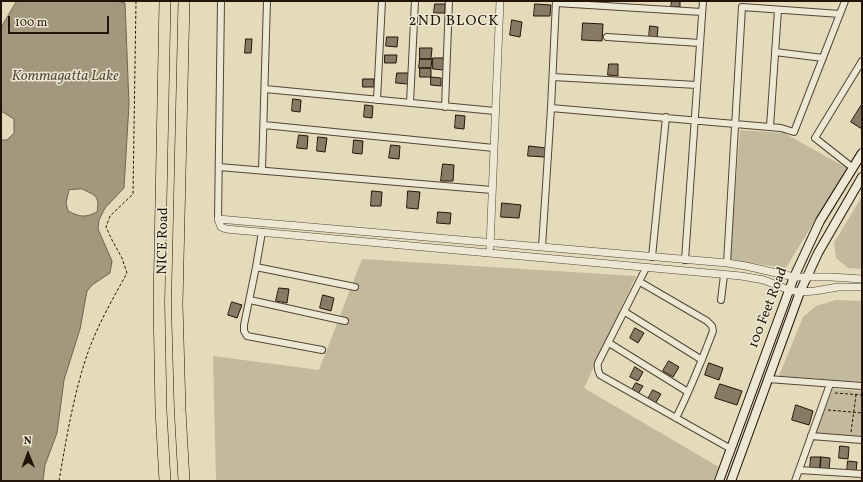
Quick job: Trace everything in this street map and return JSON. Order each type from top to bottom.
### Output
[{"type":"highway","name":"NICE Road","points":[[165,1],[159,302],[161,410],[165,481]]},
{"type":"highway","name":"NICE Road","points":[[184,1],[177,304],[184,481]]},
{"type":"main road","name":"100 Feet Road","points":[[719,481],[794,277],[820,221],[862,153]]},
{"type":"main road","name":"100 Feet Road","points":[[731,481],[800,292],[818,253],[862,177]]},
{"type":"street","points":[[221,1],[218,113],[218,219],[221,227],[226,229],[724,275],[764,280],[789,290],[800,292],[838,287],[862,287]]},
{"type":"street","points":[[262,170],[267,1]]},
{"type":"street","points":[[377,100],[382,1]]},
{"type":"street","points":[[410,103],[415,1]]},
{"type":"street","points":[[445,107],[449,1]]},
{"type":"street","points":[[490,253],[500,1]]},
{"type":"street","points":[[686,260],[703,1]]},
{"type":"street","points":[[551,108],[770,127],[794,132],[845,1]]},
{"type":"street","points":[[542,247],[556,2],[702,12]]},
{"type":"street","points":[[727,263],[742,7],[840,14]]},
{"type":"street","points":[[770,127],[778,10]]},
{"type":"street","points":[[607,37],[700,43]]},
{"type":"street","points":[[775,52],[823,58]]},
{"type":"street","points":[[853,168],[815,138],[862,61]]},
{"type":"street","points":[[552,77],[697,85]]},
{"type":"street","points":[[265,89],[495,111]]},
{"type":"street","points":[[652,257],[666,117]]},
{"type":"street","points":[[264,125],[494,148]]},
{"type":"street","points":[[219,167],[492,190]]},
{"type":"street","points":[[218,219],[727,263],[794,277],[808,276],[862,279]]},
{"type":"street","points":[[262,232],[244,327],[247,336],[322,350]]},
{"type":"street","points":[[256,267],[355,286]]},
{"type":"street","points":[[646,268],[598,363],[600,376],[731,449]]},
{"type":"street","points":[[721,300],[724,275]]},
{"type":"street","points":[[640,282],[707,321],[712,326],[713,330],[702,360],[676,418]]},
{"type":"street","points":[[250,300],[345,321]]},
{"type":"street","points":[[625,312],[702,360]]},
{"type":"street","points":[[609,343],[688,392]]},
{"type":"street","points":[[768,379],[862,386]]},
{"type":"street","points":[[795,481],[830,384]]},
{"type":"street","points":[[811,436],[862,440]]},
{"type":"street","points":[[799,470],[862,474]]},
{"type":"path","points":[[59,481],[76,396],[86,358],[98,327],[127,272],[122,258],[106,227],[110,216],[133,194],[136,1]]},
{"type":"path","points":[[834,393],[862,395]]},
{"type":"path","points":[[851,433],[856,395]]},
{"type":"path","points":[[828,410],[862,413]]},
{"type":"shaded area","points":[[740,130],[784,133],[847,168],[786,268],[730,260]]},
{"type":"shaded area","points":[[862,196],[862,269],[848,268],[836,258],[834,243]]},
{"type":"shaded area","points":[[362,259],[636,276],[584,388],[719,467],[713,481],[216,481],[213,356],[319,370]]},
{"type":"shaded area","points":[[836,300],[862,301],[862,382],[779,376],[803,317],[816,306]]},
{"type":"shaded area","points":[[833,389],[862,391],[862,437],[815,434]]},
{"type":"water","name":"Kommagatta Lake","points":[[17,1],[116,1],[125,3],[129,104],[124,188],[105,208],[99,220],[98,229],[112,261],[110,273],[92,285],[87,291],[80,329],[64,380],[57,433],[45,465],[43,481],[1,481],[1,140],[7,140],[14,133],[14,119],[1,111],[1,28]],"holes":[[[82,189],[96,197],[98,202],[97,212],[82,216],[68,211],[66,203],[69,190]]]},
{"type":"building","points":[[672,1],[680,1],[680,7],[671,7]]},
{"type":"building","points":[[435,4],[445,4],[445,13],[434,13]]},
{"type":"building","points":[[535,4],[551,5],[550,16],[534,16]]},
{"type":"building","points":[[512,20],[522,22],[520,37],[510,35]]},
{"type":"building","points":[[583,23],[603,24],[602,41],[582,40]]},
{"type":"building","points":[[650,26],[658,27],[657,39],[649,38]]},
{"type":"building","points":[[387,37],[398,37],[397,47],[386,46]]},
{"type":"building","points":[[246,39],[252,39],[251,53],[245,53]]},
{"type":"building","points":[[420,48],[432,48],[431,59],[420,59]]},
{"type":"building","points":[[385,55],[397,55],[396,63],[385,63]]},
{"type":"building","points":[[433,58],[444,58],[444,70],[433,69]]},
{"type":"building","points":[[420,59],[432,59],[431,68],[419,68]]},
{"type":"building","points":[[609,64],[618,64],[618,76],[608,75]]},
{"type":"building","points":[[420,68],[431,68],[431,77],[420,77]]},
{"type":"building","points":[[397,73],[409,73],[408,84],[396,83]]},
{"type":"building","points":[[431,77],[441,78],[441,86],[431,85]]},
{"type":"building","points":[[363,79],[374,79],[374,87],[363,87]]},
{"type":"building","points":[[293,99],[301,100],[300,112],[292,111]]},
{"type":"building","points":[[862,104],[862,129],[851,122]]},
{"type":"building","points":[[365,105],[373,106],[372,118],[364,117]]},
{"type":"building","points":[[456,115],[465,116],[464,129],[455,128]]},
{"type":"building","points":[[299,135],[308,136],[307,149],[297,148]]},
{"type":"building","points":[[318,137],[327,138],[325,152],[317,151]]},
{"type":"building","points":[[354,140],[363,141],[362,154],[353,153]]},
{"type":"building","points":[[391,145],[400,146],[399,159],[389,158]]},
{"type":"building","points":[[529,146],[546,148],[545,157],[528,156]]},
{"type":"building","points":[[443,164],[454,165],[453,181],[441,181]]},
{"type":"building","points":[[372,191],[382,192],[381,206],[371,206]]},
{"type":"building","points":[[408,191],[420,192],[418,209],[407,208]]},
{"type":"building","points":[[502,203],[521,205],[519,218],[501,217]]},
{"type":"building","points":[[438,212],[451,213],[450,224],[437,223]]},
{"type":"building","points":[[279,288],[289,289],[287,303],[276,301]]},
{"type":"building","points":[[323,295],[334,298],[331,311],[320,308]]},
{"type":"building","points":[[232,302],[242,305],[237,318],[228,315]]},
{"type":"building","points":[[635,328],[644,333],[638,343],[630,338]]},
{"type":"building","points":[[669,361],[679,367],[673,377],[663,371]]},
{"type":"building","points":[[709,363],[723,368],[719,380],[705,375]]},
{"type":"building","points":[[635,367],[643,372],[638,381],[630,377]]},
{"type":"building","points":[[636,383],[643,386],[638,394],[632,390]]},
{"type":"building","points":[[720,384],[742,391],[737,405],[715,398]]},
{"type":"building","points":[[653,390],[661,394],[655,404],[648,399]]},
{"type":"building","points":[[796,405],[813,411],[809,425],[792,420]]},
{"type":"building","points":[[840,446],[849,447],[848,459],[839,458]]},
{"type":"building","points":[[811,457],[821,457],[820,470],[810,469]]},
{"type":"building","points":[[821,457],[830,458],[829,471],[820,470]]},
{"type":"building","points":[[848,461],[857,462],[856,472],[847,471]]},
{"type":"district","name":"2ND BLOCK","points":[[454,22]]}]
